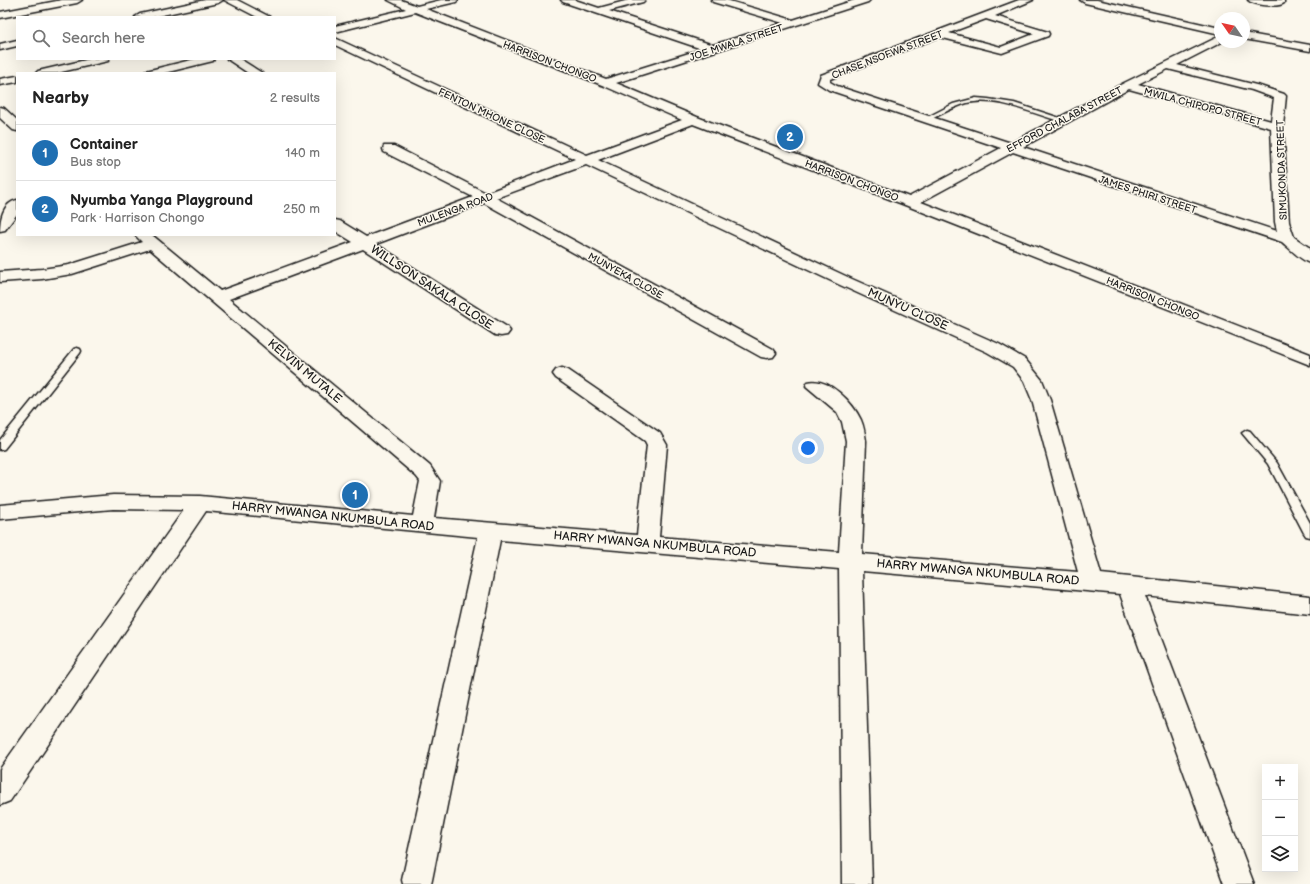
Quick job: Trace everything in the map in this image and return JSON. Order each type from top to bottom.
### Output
[{"type":"street","points":[[0,15],[77,0]]},
{"type":"street","points":[[145,16],[218,0]]},
{"type":"street","points":[[229,0],[263,16]]},
{"type":"street","name":"HARRISON CHONGO","points":[[393,0],[606,83],[693,120],[910,202],[1310,360]]},
{"type":"street","points":[[336,29],[453,0]]},
{"type":"street","points":[[566,0],[713,49]]},
{"type":"street","points":[[598,11],[640,0]]},
{"type":"street","points":[[716,0],[793,23]]},
{"type":"street","name":"JOE MWALA STREET","points":[[606,83],[865,0]]},
{"type":"street","name":"CHASE NSOFWA STREET","points":[[1010,149],[833,88],[824,83],[825,77],[1028,0]]},
{"type":"street","points":[[1085,0],[1214,30]]},
{"type":"street","points":[[1253,0],[1275,4],[1279,3],[1279,0]]},
{"type":"street","points":[[19,3],[40,16]]},
{"type":"street","points":[[939,34],[1002,50],[1044,34],[985,16]]},
{"type":"street","points":[[1250,37],[1310,48]]},
{"type":"street","name":"FENTON MHONE CLOSE","points":[[336,41],[585,159]]},
{"type":"street","name":"EFFORD CHALABA STREET","points":[[910,202],[1128,85],[1214,42]]},
{"type":"street","points":[[0,47],[16,43]]},
{"type":"street","points":[[46,72],[100,60]]},
{"type":"street","points":[[154,72],[205,60]]},
{"type":"street","points":[[234,60],[254,72]]},
{"type":"street","name":"SIMUKONDA STREET","points":[[1168,66],[1280,96],[1277,126],[1282,222],[1287,239]]},
{"type":"street","points":[[0,82],[16,78]]},
{"type":"street","name":"MWILA CHIPOPO STREET","points":[[1128,85],[1277,126]]},
{"type":"street","points":[[4,109],[16,126]]},
{"type":"street","name":"MULENGA ROAD","points":[[217,298],[585,159],[693,120]]},
{"type":"street","name":"MUNYEKA CLOSE","points":[[389,149],[485,198],[767,353]]},
{"type":"street","name":"JAMES PHIRI STREET","points":[[1010,149],[1287,239],[1304,251],[1310,258]]},
{"type":"street","name":"MUNYU CLOSE","points":[[585,159],[846,282],[993,348],[1020,364],[1033,380],[1041,400],[1092,582]]},
{"type":"street","points":[[0,226],[16,205]]},
{"type":"street","name":"WILLSON SAKALA CLOSE","points":[[336,225],[501,331]]},
{"type":"street","points":[[0,277],[42,274],[72,269],[148,239]]},
{"type":"street","name":"KELVIN MUTALE","points":[[148,239],[423,471],[430,482],[430,486],[422,525]]},
{"type":"street","points":[[562,374],[655,441],[658,450],[647,543]]},
{"type":"street","points":[[815,386],[847,412],[852,420],[855,430],[850,561],[857,884]]},
{"type":"street","name":"HARRY MWANGA NKUMBULA ROAD","points":[[0,512],[113,502],[200,503],[422,525],[1092,582],[1310,605]]},
{"type":"street","points":[[0,792],[200,503]]},
{"type":"street","points":[[417,880],[491,531]]},
{"type":"street","points":[[1129,586],[1239,884]]},
{"type":"lane","points":[[925,120],[964,102],[976,100],[1001,103],[1063,120]]},
{"type":"lane","points":[[0,447],[77,351]]},
{"type":"lane","points":[[1247,433],[1272,463],[1310,533]]},
{"type":"place","name":"Nyumba Yanga Playground","points":[[790,137]]},
{"type":"place","name":"Container","points":[[355,495]]}]
